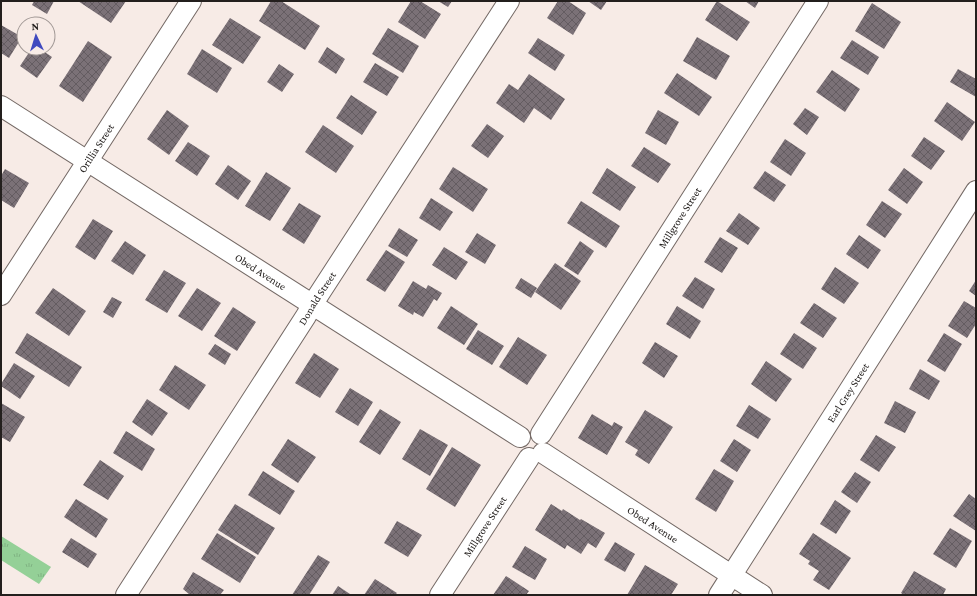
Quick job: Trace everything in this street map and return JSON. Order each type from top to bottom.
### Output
[{"type":"street","name":"Orillia Street","points":[[1,295],[86,161],[191,1]]},
{"type":"street","name":"Donald Street","points":[[126,595],[509,1]]},
{"type":"street","name":"Millgrove Street","points":[[541,434],[818,1]]},
{"type":"street","name":"Obed Avenue","points":[[1,106],[520,437]]},
{"type":"street","name":"Earl Grey Street","points":[[720,595],[976,191]]},
{"type":"street","points":[[532,430],[541,434],[544,437],[546,445],[536,456],[521,454],[518,441],[523,434],[532,430]]},
{"type":"street","name":"Obed Avenue","points":[[536,456],[762,595]]},
{"type":"street","name":"Millgrove Street","points":[[440,595],[536,456]]},
{"type":"green space","points":[[1,536],[51,567],[39,584],[1,560]]},
{"type":"building","points":[[34,1],[54,1],[47,14],[32,5]]},
{"type":"building","points":[[78,1],[126,1],[111,23]]},
{"type":"building","points":[[271,1],[281,1],[320,26],[305,50],[259,21]]},
{"type":"building","points":[[411,1],[420,1],[441,14],[425,39],[398,22]]},
{"type":"building","points":[[438,1],[452,1],[448,7]]},
{"type":"building","points":[[558,1],[568,1],[586,13],[573,35],[547,18]]},
{"type":"building","points":[[588,1],[607,1],[601,10]]},
{"type":"building","points":[[717,1],[750,22],[737,41],[705,20]]},
{"type":"building","points":[[745,1],[759,1],[755,8]]},
{"type":"building","points":[[872,3],[901,22],[884,49],[855,31]]},
{"type":"building","points":[[230,18],[261,37],[243,64],[212,45]]},
{"type":"building","points":[[1,25],[16,34],[16,47],[9,58],[1,53]]},
{"type":"building","points":[[388,28],[419,46],[403,73],[372,54]]},
{"type":"building","points":[[697,37],[730,56],[716,80],[683,61]]},
{"type":"building","points":[[538,38],[565,55],[555,71],[528,53]]},
{"type":"building","points":[[852,40],[879,57],[868,75],[840,58]]},
{"type":"building","points":[[88,41],[112,57],[83,102],[59,86]]},
{"type":"building","points":[[327,47],[345,59],[336,74],[318,62]]},
{"type":"building","points":[[202,49],[232,68],[217,93],[187,74]]},
{"type":"building","points":[[27,56],[52,57],[37,78],[20,66]]},
{"type":"building","points":[[375,63],[399,77],[387,96],[363,82]]},
{"type":"building","points":[[279,64],[294,74],[282,92],[267,82]]},
{"type":"building","points":[[958,69],[976,79],[976,97],[950,82]]},
{"type":"building","points":[[832,70],[860,89],[845,112],[816,92]]},
{"type":"building","points":[[677,73],[712,97],[699,116],[664,93]]},
{"type":"building","points":[[529,74],[565,99],[551,120],[534,108],[524,123],[496,103],[509,84],[518,90]]},
{"type":"building","points":[[351,95],[377,112],[362,135],[336,118]]},
{"type":"building","points":[[947,102],[975,122],[962,141],[934,121]]},
{"type":"building","points":[[805,108],[819,117],[807,135],[793,124]]},
{"type":"building","points":[[167,110],[189,126],[169,155],[147,139]]},
{"type":"building","points":[[658,110],[679,122],[666,145],[645,133]]},
{"type":"building","points":[[487,124],[504,136],[488,158],[471,146]]},
{"type":"building","points":[[323,125],[354,146],[336,173],[305,152]]},
{"type":"building","points":[[924,137],[945,151],[931,170],[911,156]]},
{"type":"building","points":[[785,139],[806,153],[791,176],[770,162]]},
{"type":"building","points":[[188,142],[210,156],[197,176],[175,161]]},
{"type":"building","points":[[644,147],[671,164],[658,183],[631,166]]},
{"type":"building","points":[[228,165],[251,181],[238,200],[215,184]]},
{"type":"building","points":[[453,167],[488,189],[473,212],[439,189]]},
{"type":"building","points":[[607,168],[636,187],[620,211],[592,193]]},
{"type":"building","points":[[904,168],[923,182],[907,204],[888,190]]},
{"type":"building","points":[[5,169],[29,183],[14,208],[1,200],[1,176]]},
{"type":"building","points":[[765,171],[786,185],[774,202],[753,188]]},
{"type":"building","points":[[266,172],[291,188],[270,221],[245,206]]},
{"type":"building","points":[[431,198],[453,212],[440,231],[419,218]]},
{"type":"building","points":[[581,201],[620,226],[606,248],[567,223]]},
{"type":"building","points":[[882,201],[902,214],[885,238],[866,225]]},
{"type":"building","points":[[299,203],[321,216],[304,244],[282,230]]},
{"type":"building","points":[[739,213],[760,228],[748,245],[726,231]]},
{"type":"building","points":[[93,219],[113,231],[95,260],[75,247]]},
{"type":"building","points":[[399,228],[418,240],[407,257],[388,246]]},
{"type":"building","points":[[477,233],[496,245],[485,264],[465,252]]},
{"type":"building","points":[[859,235],[881,250],[868,269],[846,254]]},
{"type":"building","points":[[720,237],[738,248],[722,273],[704,262]]},
{"type":"building","points":[[125,241],[146,255],[133,275],[111,261]]},
{"type":"building","points":[[580,241],[594,251],[578,275],[564,266]]},
{"type":"building","points":[[444,247],[468,262],[456,280],[432,265]]},
{"type":"building","points":[[386,250],[405,262],[385,292],[366,280]]},
{"type":"building","points":[[555,263],[581,281],[561,310],[535,292]]},
{"type":"building","points":[[835,267],[859,283],[844,304],[821,289]]},
{"type":"building","points":[[164,270],[186,283],[167,313],[145,300]]},
{"type":"building","points":[[695,277],[715,289],[703,309],[682,296]]},
{"type":"building","points":[[521,278],[537,288],[531,298],[515,288]]},
{"type":"building","points":[[976,280],[976,296],[969,291]]},
{"type":"building","points":[[413,281],[426,289],[428,285],[442,293],[437,301],[434,299],[423,317],[414,312],[413,315],[398,306]]},
{"type":"building","points":[[53,288],[86,311],[69,336],[35,313]]},
{"type":"building","points":[[197,288],[221,303],[202,331],[178,316]]},
{"type":"building","points":[[112,297],[122,302],[113,318],[103,312]]},
{"type":"building","points":[[964,301],[976,308],[976,324],[967,338],[948,326]]},
{"type":"building","points":[[814,303],[837,318],[823,338],[800,323]]},
{"type":"building","points":[[451,306],[478,324],[464,345],[437,328]]},
{"type":"building","points":[[677,306],[701,321],[690,339],[666,324]]},
{"type":"building","points":[[233,307],[256,322],[237,351],[214,336]]},
{"type":"building","points":[[478,330],[504,346],[492,365],[466,349]]},
{"type":"building","points":[[27,333],[82,367],[69,387],[15,353]]},
{"type":"building","points":[[794,333],[817,348],[803,369],[780,354]]},
{"type":"building","points":[[944,333],[962,344],[945,372],[927,361]]},
{"type":"building","points":[[518,337],[547,355],[527,385],[499,367]]},
{"type":"building","points":[[655,342],[678,356],[664,378],[642,363]]},
{"type":"building","points":[[215,344],[231,354],[225,365],[208,354]]},
{"type":"building","points":[[314,353],[339,369],[320,398],[295,383]]},
{"type":"building","points":[[766,361],[792,379],[776,402],[751,384]]},
{"type":"building","points":[[14,363],[35,376],[20,399],[1,386]]},
{"type":"building","points":[[175,365],[206,385],[189,410],[159,390]]},
{"type":"building","points":[[920,369],[940,381],[929,400],[909,389]]},
{"type":"building","points":[[350,388],[373,402],[358,426],[335,412]]},
{"type":"building","points":[[147,399],[168,413],[152,436],[132,422]]},
{"type":"building","points":[[895,401],[916,412],[905,433],[884,423]]},
{"type":"building","points":[[1,403],[25,417],[10,442],[1,437]]},
{"type":"building","points":[[749,405],[771,419],[758,439],[736,426]]},
{"type":"building","points":[[380,409],[401,422],[380,455],[359,442]]},
{"type":"building","points":[[645,410],[673,427],[649,464],[635,455],[638,450],[625,442]]},
{"type":"building","points":[[592,414],[612,426],[614,422],[623,427],[607,455],[578,438]]},
{"type":"building","points":[[420,429],[448,445],[430,476],[402,459]]},
{"type":"building","points":[[126,431],[155,449],[142,471],[113,453]]},
{"type":"building","points":[[876,435],[896,447],[879,472],[860,460]]},
{"type":"building","points":[[288,439],[316,457],[298,483],[271,465]]},
{"type":"building","points":[[734,439],[751,450],[737,472],[720,461]]},
{"type":"building","points":[[452,447],[481,465],[455,507],[426,489]]},
{"type":"building","points":[[100,460],[124,476],[108,500],[83,485]]},
{"type":"building","points":[[714,469],[734,481],[716,512],[695,499]]},
{"type":"building","points":[[263,471],[295,491],[280,515],[248,495]]},
{"type":"building","points":[[855,472],[871,482],[857,503],[841,492]]},
{"type":"building","points":[[969,494],[976,499],[976,531],[953,516]]},
{"type":"building","points":[[76,499],[108,519],[96,538],[64,517]]},
{"type":"building","points":[[835,500],[851,511],[836,534],[820,524]]},
{"type":"building","points":[[235,504],[275,528],[258,555],[218,530]]},
{"type":"building","points":[[551,504],[562,511],[563,509],[605,533],[596,548],[588,543],[581,554],[567,545],[565,549],[535,530]]},
{"type":"building","points":[[397,521],[422,535],[408,557],[384,543]]},
{"type":"building","points":[[950,528],[972,541],[956,568],[933,554]]},
{"type":"building","points":[[217,533],[256,557],[240,583],[201,559]]},
{"type":"building","points":[[813,533],[851,558],[829,590],[813,580],[819,571],[808,564],[810,561],[799,554]]},
{"type":"building","points":[[71,538],[97,554],[88,568],[62,552]]},
{"type":"building","points":[[615,542],[635,554],[625,572],[604,560]]},
{"type":"building","points":[[525,546],[547,559],[535,580],[512,567]]},
{"type":"building","points":[[318,555],[330,562],[309,595],[292,595]]},
{"type":"building","points":[[645,565],[678,584],[671,595],[627,595]]},
{"type":"building","points":[[914,571],[946,589],[943,595],[904,595],[901,593]]},
{"type":"building","points":[[193,572],[224,590],[220,595],[190,595],[183,589]]},
{"type":"building","points":[[506,576],[529,591],[526,595],[493,595]]},
{"type":"building","points":[[375,579],[397,593],[395,595],[364,595]]},
{"type":"building","points":[[338,586],[350,594],[332,595]]}]
